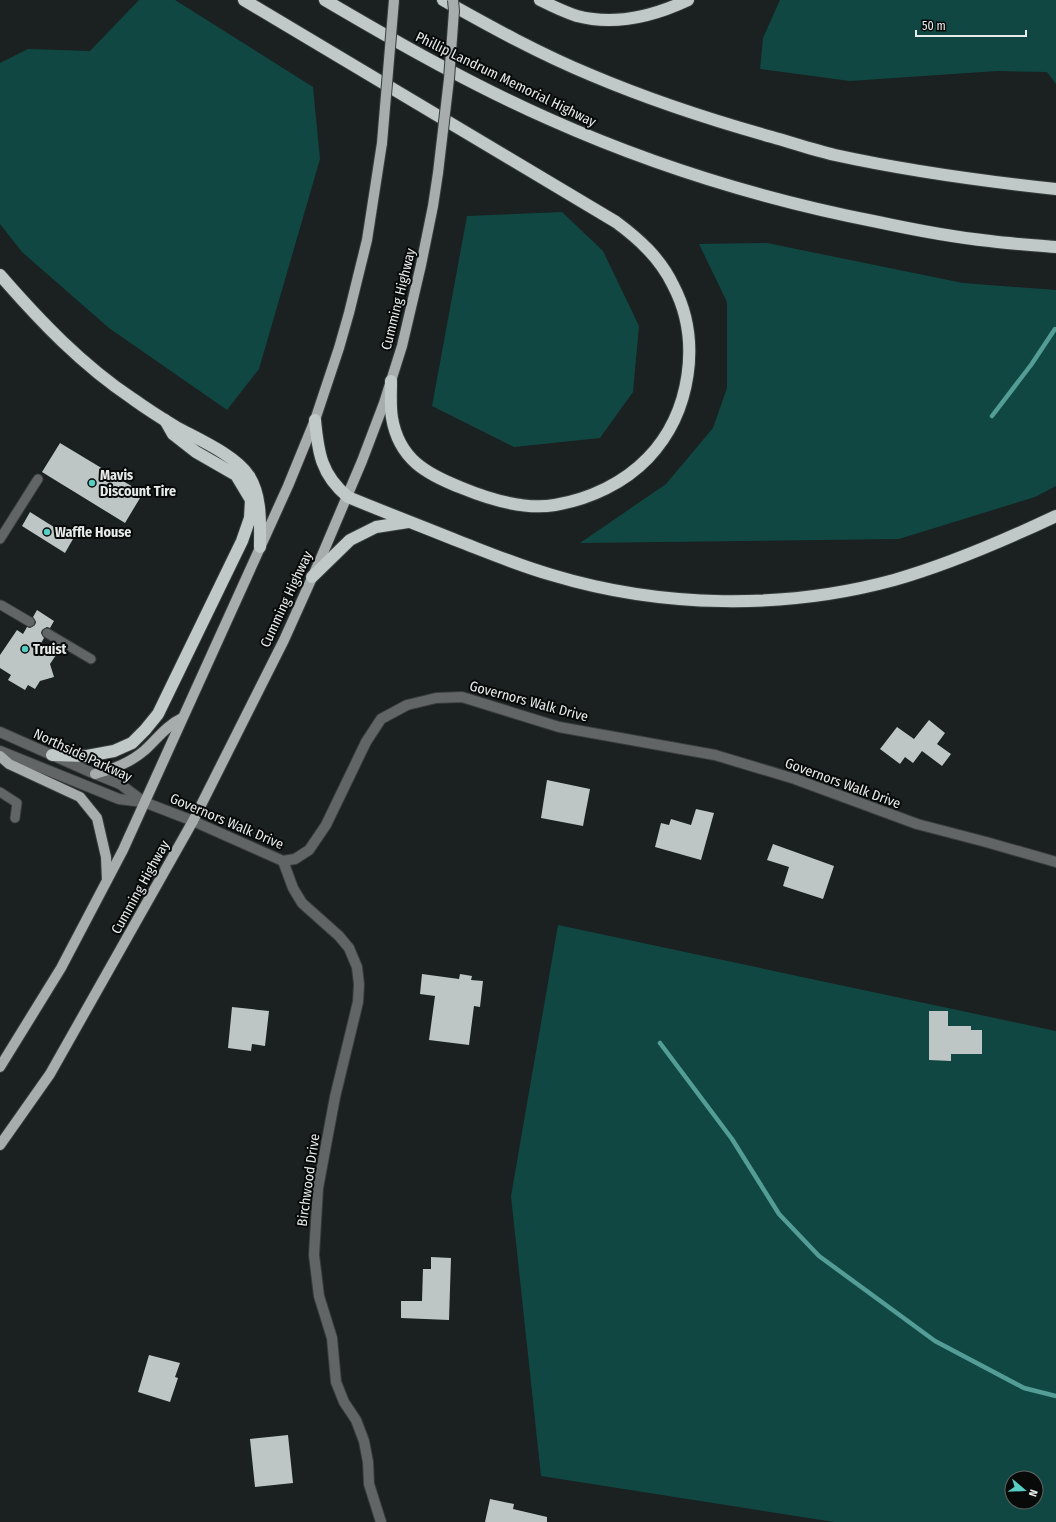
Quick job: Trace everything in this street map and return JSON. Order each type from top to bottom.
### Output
[{"type":"highway","points":[[244,0],[616,222],[637,238],[657,259],[673,284],[682,306],[688,331],[688,374],[683,396],[675,418],[663,438],[648,458],[629,475],[608,488],[583,498],[554,505],[527,505],[502,502],[480,495],[430,474],[416,464],[404,451],[396,436],[392,417],[391,381]]},
{"type":"highway","name":"Phillip Landrum Memorial Highway","points":[[325,0],[406,48],[521,106],[599,140],[700,176],[832,213],[902,227],[988,241],[1056,247]]},
{"type":"highway","points":[[443,0],[534,49],[590,75],[648,98],[748,130],[833,154],[910,170],[964,179],[1056,188]]},
{"type":"highway","points":[[540,0],[577,16],[617,20],[658,12],[688,0]]},
{"type":"highway","points":[[0,275],[56,337],[101,377],[165,420],[217,449],[236,463],[249,476],[258,498],[260,547]]},
{"type":"highway","points":[[52,755],[87,756],[114,751],[132,742],[149,725],[158,714],[190,650],[242,541],[250,518],[251,500],[236,475],[190,448],[174,434],[165,420]]},
{"type":"highway","points":[[315,420],[323,466],[334,484],[348,497],[520,564],[552,575],[623,592],[708,600],[776,599],[815,596],[893,580],[933,568],[973,554],[1056,516]]},
{"type":"highway","points":[[312,577],[350,540],[376,527],[410,522]]},
{"type":"main road","points":[[0,1067],[61,968],[123,850],[288,486],[315,420],[339,348],[358,280],[373,206],[382,143],[394,0]]},
{"type":"main road","name":"Cumming Highway","points":[[0,1145],[50,1074],[193,821],[284,640],[348,497],[391,381],[402,346],[421,265],[438,173],[449,79],[454,11],[453,0]]},
{"type":"main road","points":[[95,774],[117,768],[144,751],[173,722],[182,718]]},
{"type":"main road","points":[[0,756],[9,764],[80,797],[97,818],[106,857],[107,881]]},
{"type":"street","name":"Governors Walk Drive","points":[[144,802],[193,821],[283,861],[295,859],[309,850],[326,825],[366,742],[381,719],[407,705],[436,698],[462,697],[559,727],[715,755],[795,779],[917,824],[1056,862]]},
{"type":"street","name":"Northside Parkway","points":[[0,732],[120,784],[144,802]]},
{"type":"street","name":"Northside Parkway","points":[[0,751],[119,799],[144,802]]},
{"type":"street","name":"Birchwood Drive","points":[[283,861],[293,888],[302,902],[339,936],[349,948],[357,967],[359,984],[358,1002],[335,1097],[318,1188],[314,1255],[319,1296],[332,1338],[336,1382],[344,1402],[356,1420],[364,1441],[368,1462],[369,1484],[380,1522]]},
{"type":"lane","points":[[0,540],[38,479]]},
{"type":"lane","points":[[1,605],[30,622]]},
{"type":"lane","points":[[47,633],[91,659]]},
{"type":"lane","points":[[0,792],[17,803],[15,818]]},
{"type":"shaded area","points":[[139,0],[175,0],[313,87],[320,159],[259,369],[227,410],[109,328],[22,252],[0,224],[0,63],[28,49],[90,51]]},
{"type":"shaded area","points":[[780,0],[1056,0],[1056,84],[1047,72],[997,71],[850,81],[760,69],[763,38]]},
{"type":"shaded area","points":[[562,212],[603,251],[639,326],[633,392],[600,438],[514,447],[432,406],[467,216]]},
{"type":"shaded area","points":[[767,243],[963,283],[1056,290],[1056,486],[1035,497],[899,539],[580,543],[666,484],[713,428],[727,388],[727,302],[699,244]]},
{"type":"shaded area","points":[[558,925],[1056,1031],[1056,1522],[834,1522],[541,1476],[511,1196]]},
{"type":"building","name":"Mavis Discount Tire","points":[[60,443],[143,493],[125,523],[42,472]]},
{"type":"building","name":"Waffle House","points":[[30,512],[73,539],[65,553],[22,526]]},
{"type":"building","name":"Truist","points":[[37,610],[54,621],[50,628],[47,627],[42,630],[41,633],[44,638],[40,645],[56,655],[50,664],[54,677],[40,681],[35,689],[28,685],[25,690],[8,680],[11,675],[0,668],[0,655],[17,630],[23,634],[27,627],[30,628],[35,625],[36,622],[33,617]]},
{"type":"building","points":[[929,720],[945,733],[937,744],[951,754],[942,766],[922,751],[913,763],[905,757],[900,764],[880,749],[897,727],[914,739]]},
{"type":"building","points":[[547,780],[590,789],[583,826],[541,818]]},
{"type":"building","points":[[696,809],[714,813],[701,860],[655,847],[661,823],[669,825],[671,819],[691,825]]},
{"type":"building","points":[[773,844],[834,866],[823,899],[783,886],[789,867],[767,860]]},
{"type":"building","points":[[422,974],[459,979],[460,974],[472,976],[471,980],[483,981],[480,1007],[474,1006],[469,1045],[429,1040],[435,996],[420,994]]},
{"type":"building","points":[[232,1007],[269,1011],[265,1046],[252,1044],[251,1051],[228,1048]]},
{"type":"building","points":[[929,1011],[948,1011],[948,1026],[971,1026],[971,1030],[982,1030],[982,1054],[951,1054],[951,1061],[929,1060]]},
{"type":"building","points":[[431,1257],[451,1258],[449,1320],[401,1318],[401,1301],[422,1301],[423,1269],[431,1269]]},
{"type":"building","points":[[149,1355],[180,1363],[175,1377],[178,1378],[170,1402],[138,1392]]},
{"type":"building","points":[[288,1435],[293,1483],[255,1487],[250,1439]]},
{"type":"building","points":[[490,1499],[514,1504],[513,1509],[547,1517],[547,1522],[485,1522]]},
{"type":"waterway","points":[[992,416],[1031,365],[1055,329]]},
{"type":"waterway","points":[[660,1043],[732,1139],[779,1214],[819,1256],[935,1341],[1024,1388],[1056,1396]]},
{"type":"place","name":"Mavis Discount Tire","points":[[92,483]]},
{"type":"place","name":"Waffle House","points":[[47,532]]},
{"type":"place","name":"Truist","points":[[25,649]]}]
